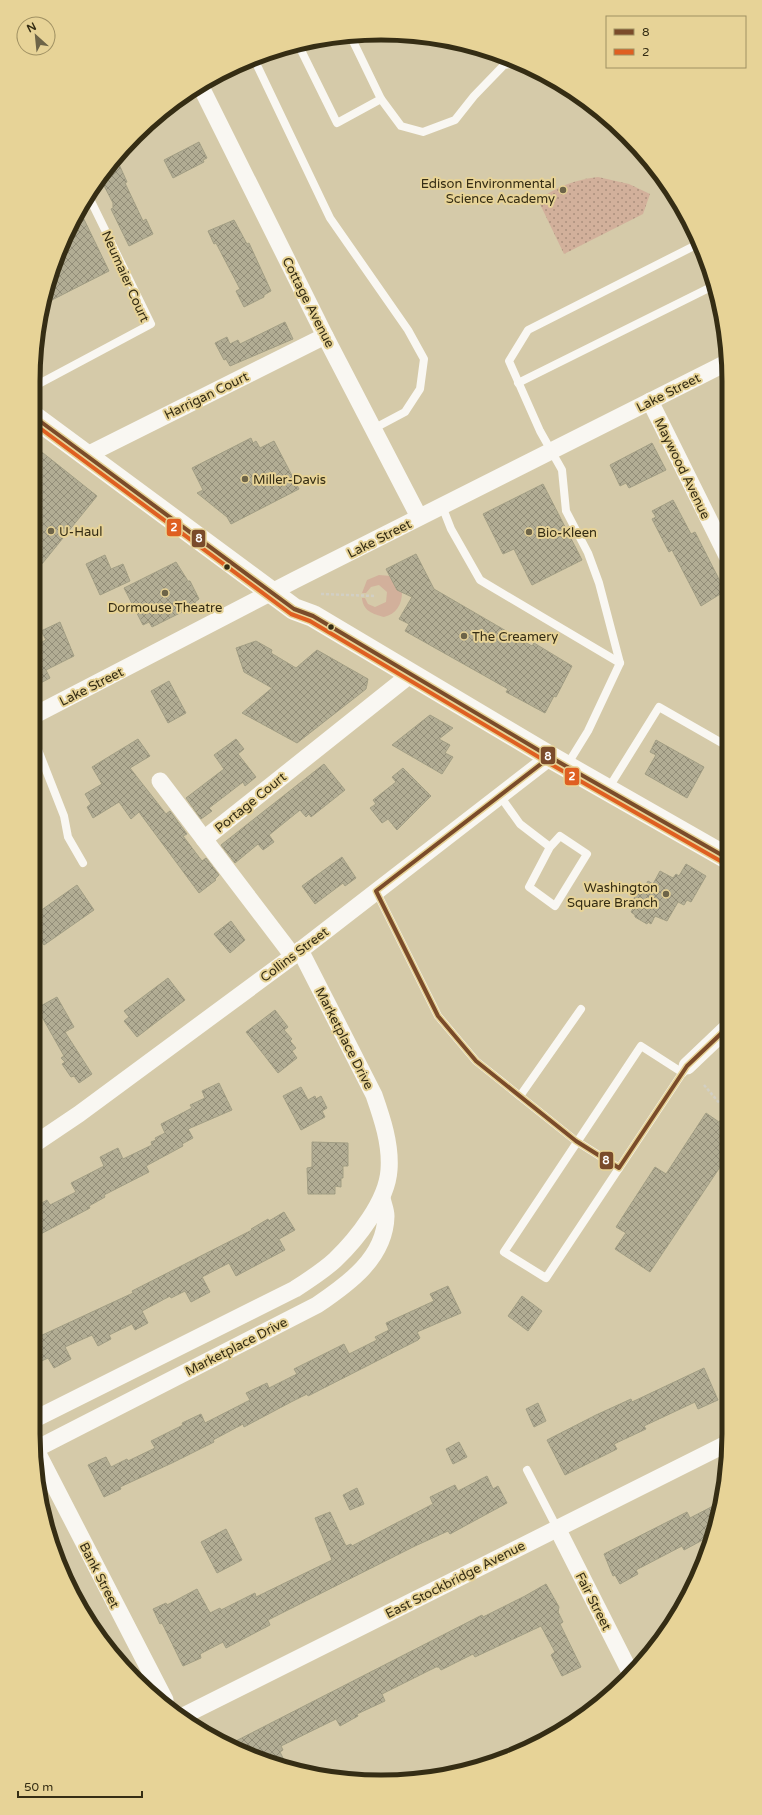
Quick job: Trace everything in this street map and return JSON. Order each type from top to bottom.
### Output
[{"type":"main road","points":[[40,421],[294,609],[313,616],[608,790],[722,851]]},
{"type":"street","name":"Cottage Avenue","points":[[202,91],[325,336],[419,518]]},
{"type":"street","name":"Harrigan Court","points":[[87,455],[325,336]]},
{"type":"street","name":"Lake Street","points":[[40,712],[271,592],[550,450],[721,365]]},
{"type":"street","name":"Maywood Avenue","points":[[650,401],[722,546]]},
{"type":"street","name":"Portage Court","points":[[296,953],[204,839],[411,674]]},
{"type":"street","name":"Collins Street","points":[[40,1140],[78,1114],[296,953],[500,796],[558,761]]},
{"type":"street","points":[[160,781],[204,839]]},
{"type":"street","name":"Marketplace Drive","points":[[40,1416],[295,1289],[335,1260],[353,1240],[382,1198],[389,1170],[388,1146],[383,1120],[374,1095],[296,953]]},
{"type":"street","points":[[685,1069],[722,1033]]},
{"type":"street","name":"Marketplace Drive","points":[[41,1448],[317,1304],[347,1284],[369,1260],[384,1231],[386,1215],[382,1198]]},
{"type":"street","name":"East Stockbridge Avenue","points":[[187,1714],[721,1446]]},
{"type":"street","name":"Bank Street","points":[[41,1461],[161,1695]]},
{"type":"street","name":"Fair Street","points":[[557,1528],[628,1668]]},
{"type":"lane","points":[[353,42],[381,99],[401,126],[423,132],[455,120],[474,96],[504,65],[508,65]]},
{"type":"lane","points":[[301,50],[337,123],[381,99]]},
{"type":"lane","points":[[256,64],[330,218],[408,330],[424,359],[420,389],[405,412],[373,429]]},
{"type":"lane","name":"Neumaier Court","points":[[40,383],[151,324],[91,202]]},
{"type":"lane","points":[[558,761],[588,731],[620,663],[599,583],[588,553],[566,511],[562,470],[550,450],[509,361],[528,330],[694,246]]},
{"type":"lane","points":[[518,383],[709,288]]},
{"type":"lane","points":[[442,506],[451,529],[480,580],[620,663]]},
{"type":"lane","points":[[608,790],[659,707],[722,743]]},
{"type":"lane","points":[[40,755],[64,816],[68,837],[84,863]]},
{"type":"lane","points":[[500,796],[520,824],[550,847]]},
{"type":"lane","points":[[560,836],[587,854],[555,906],[529,887],[550,847],[560,836]]},
{"type":"lane","points":[[376,891],[438,1016],[476,1061],[576,1141],[619,1168]]},
{"type":"lane","points":[[520,1096],[581,1009]]},
{"type":"lane","points":[[641,1046],[685,1069],[546,1278],[504,1252],[576,1141],[641,1046]]},
{"type":"lane","points":[[527,1470],[557,1528]]},
{"type":"path","points":[[321,594],[376,596]]},
{"type":"path","points":[[704,1085],[722,1106]]},
{"type":"shaded area","points":[[598,177],[629,184],[650,194],[643,214],[564,254],[538,200],[566,184]]},
{"type":"shaded area","points":[[379,575],[391,576],[402,592],[401,601],[398,608],[392,614],[384,617],[372,613],[366,609],[362,598],[365,598],[368,604],[375,607],[386,602],[387,592],[379,585],[371,587],[366,593],[362,593],[367,580]]},
{"type":"building","points":[[199,142],[207,158],[203,160],[204,162],[173,178],[164,160]]},
{"type":"building","points":[[119,163],[127,182],[125,183],[143,221],[146,219],[153,234],[129,246],[111,209],[113,208],[113,203],[103,183]]},
{"type":"building","points":[[83,216],[109,271],[50,301],[58,271],[75,230]]},
{"type":"building","points":[[234,220],[247,244],[249,243],[271,291],[264,295],[264,297],[244,307],[236,291],[240,289],[216,243],[214,244],[208,231]]},
{"type":"building","points":[[285,322],[293,339],[230,366],[226,359],[224,360],[215,343],[227,337],[230,344],[238,340],[240,344]]},
{"type":"building","name":"Miller-Davis","points":[[251,438],[253,443],[256,441],[260,448],[274,441],[299,489],[231,524],[227,517],[197,493],[203,490],[192,468]]},
{"type":"building","points":[[652,443],[666,470],[629,488],[626,483],[620,486],[610,465]]},
{"type":"building","name":"U-Haul","points":[[40,451],[97,496],[40,566]]},
{"type":"building","name":"Bio-Kleen","points":[[543,484],[582,560],[532,585],[514,549],[503,554],[483,514]]},
{"type":"building","points":[[673,500],[691,534],[695,532],[722,585],[722,593],[701,606],[672,550],[669,552],[652,519],[656,517],[652,511]]},
{"type":"building","name":"The Creamery","points":[[416,554],[434,589],[532,646],[534,643],[572,666],[556,697],[554,696],[545,713],[506,692],[508,689],[405,631],[409,624],[399,619],[412,597],[397,590],[386,569]]},
{"type":"building","points":[[105,555],[111,569],[123,564],[130,581],[100,595],[86,564]]},
{"type":"building","name":"Dormouse Theatre","points":[[176,562],[188,581],[190,581],[199,599],[195,602],[196,605],[152,627],[149,622],[143,625],[124,588]]},
{"type":"building","points":[[60,622],[74,656],[46,670],[50,678],[40,683],[40,643],[46,640],[41,631]]},
{"type":"building","points":[[256,641],[272,650],[271,653],[296,668],[317,650],[368,679],[366,689],[297,743],[242,713],[272,688],[244,672],[236,648]]},
{"type":"building","points":[[169,681],[186,713],[168,723],[151,691]]},
{"type":"building","points":[[430,715],[453,728],[439,739],[450,745],[445,753],[453,757],[442,774],[392,745]]},
{"type":"building","points":[[138,739],[150,756],[130,768],[166,814],[170,811],[187,834],[183,836],[202,861],[206,858],[219,875],[215,879],[216,880],[199,893],[139,812],[131,819],[119,802],[93,818],[87,807],[91,804],[85,794],[102,784],[92,767]]},
{"type":"building","points":[[236,739],[244,749],[238,754],[256,777],[245,786],[243,782],[209,808],[212,811],[201,819],[186,798],[224,769],[214,755]]},
{"type":"building","points":[[656,740],[704,767],[687,798],[645,774],[656,755],[650,752]]},
{"type":"building","points":[[324,764],[345,790],[311,817],[309,814],[306,817],[300,810],[269,835],[274,842],[263,850],[258,844],[235,863],[221,845]]},
{"type":"building","points":[[403,768],[431,796],[397,830],[388,819],[382,823],[370,808],[376,804],[373,800],[396,782],[392,777]]},
{"type":"building","points":[[342,857],[356,878],[345,886],[343,883],[315,904],[302,886]]},
{"type":"building","name":"Washington Square Branch","points":[[686,864],[706,876],[691,902],[687,900],[684,905],[678,902],[667,921],[655,916],[651,924],[648,922],[647,924],[635,917],[635,915],[631,912],[634,907],[630,905],[641,886],[644,888],[648,881],[653,884],[660,871],[673,878],[676,874],[679,876]]},
{"type":"building","points":[[77,885],[94,910],[44,945],[40,939],[40,911]]},
{"type":"building","points":[[231,921],[245,940],[230,953],[214,934]]},
{"type":"building","points":[[168,978],[185,1000],[137,1037],[124,1021],[129,1017],[124,1011]]},
{"type":"building","points":[[57,997],[74,1027],[65,1032],[92,1074],[79,1083],[74,1076],[71,1077],[62,1064],[65,1062],[61,1058],[64,1056],[40,1013],[40,1006]]},
{"type":"building","points":[[275,1010],[288,1027],[284,1030],[292,1039],[290,1041],[296,1048],[292,1051],[297,1058],[278,1073],[246,1032]]},
{"type":"building","points":[[219,1083],[232,1110],[188,1129],[193,1138],[182,1144],[183,1146],[146,1166],[149,1172],[104,1195],[105,1197],[89,1206],[90,1208],[40,1234],[40,1204],[47,1200],[50,1205],[76,1192],[71,1183],[104,1166],[100,1157],[118,1148],[123,1159],[152,1145],[151,1142],[156,1140],[155,1138],[165,1133],[161,1124],[192,1108],[190,1105],[205,1098],[202,1091]]},
{"type":"building","points":[[301,1087],[308,1100],[315,1096],[316,1099],[321,1096],[327,1108],[322,1111],[325,1117],[301,1130],[283,1096]]},
{"type":"building","points":[[706,1113],[719,1122],[722,1118],[722,1164],[650,1272],[615,1249],[626,1233],[616,1227],[655,1167],[666,1174]]},
{"type":"building","points":[[312,1142],[348,1143],[348,1166],[343,1166],[341,1187],[335,1186],[335,1194],[308,1194],[307,1168],[312,1167]]},
{"type":"building","points":[[284,1212],[295,1230],[279,1239],[285,1250],[236,1276],[229,1263],[202,1277],[210,1292],[191,1302],[185,1291],[171,1298],[170,1296],[142,1311],[148,1323],[135,1330],[132,1324],[109,1335],[111,1339],[98,1346],[92,1335],[65,1347],[71,1359],[54,1368],[48,1358],[40,1362],[40,1336],[133,1293],[132,1291],[252,1230],[251,1229],[268,1219],[269,1221]]},
{"type":"building","points":[[448,1286],[461,1313],[417,1332],[420,1338],[418,1340],[308,1396],[307,1394],[291,1402],[244,1427],[243,1424],[213,1440],[214,1442],[120,1487],[121,1489],[104,1497],[88,1465],[106,1457],[111,1467],[127,1459],[128,1461],[155,1448],[151,1441],[183,1425],[182,1423],[201,1414],[205,1423],[250,1400],[246,1393],[267,1383],[269,1388],[297,1374],[294,1369],[344,1344],[349,1354],[377,1340],[375,1337],[389,1330],[386,1323],[434,1301],[430,1294]]},
{"type":"building","points":[[522,1296],[542,1311],[528,1331],[508,1316]]},
{"type":"building","points":[[704,1368],[718,1400],[698,1409],[695,1402],[644,1426],[646,1429],[614,1444],[617,1449],[565,1475],[547,1440],[596,1415],[631,1399],[632,1402]]},
{"type":"building","points":[[538,1403],[546,1421],[534,1427],[526,1409]]},
{"type":"building","points":[[459,1442],[467,1457],[453,1464],[446,1449]]},
{"type":"building","points":[[487,1476],[493,1489],[498,1486],[507,1503],[450,1534],[448,1531],[415,1546],[268,1620],[270,1625],[226,1648],[223,1642],[200,1654],[201,1658],[183,1666],[162,1623],[160,1624],[153,1609],[166,1603],[167,1605],[197,1589],[210,1613],[220,1608],[221,1610],[255,1593],[256,1597],[332,1560],[315,1518],[330,1512],[346,1546],[351,1544],[352,1546],[433,1504],[430,1497],[455,1485],[458,1491]]},
{"type":"building","points":[[357,1488],[364,1504],[350,1510],[343,1495]]},
{"type":"building","points":[[714,1506],[706,1538],[684,1550],[682,1546],[636,1570],[638,1574],[620,1584],[615,1575],[613,1576],[604,1554],[687,1512],[690,1518]]},
{"type":"building","points":[[226,1529],[242,1560],[217,1573],[201,1542]]},
{"type":"building","points":[[546,1584],[559,1607],[558,1612],[563,1622],[560,1624],[581,1667],[562,1676],[551,1655],[555,1652],[541,1626],[475,1657],[473,1654],[441,1670],[439,1667],[436,1667],[382,1694],[385,1701],[357,1714],[358,1716],[340,1726],[336,1719],[281,1746],[283,1750],[280,1752],[284,1761],[271,1757],[234,1742],[482,1615],[483,1617]]},
{"type":"transit line","name":"8","points":[[40,421],[294,609],[313,616],[550,757],[722,855]]},
{"type":"transit line","name":"2","points":[[40,428],[291,614],[310,621],[547,762],[722,862]]},
{"type":"transit line","name":"8","points":[[550,757],[376,891],[438,1016],[476,1061],[576,1141],[619,1168],[687,1066],[722,1033]]},
{"type":"place","name":"Edison Environmental Science Academy","points":[[563,190]]},
{"type":"place","name":"Miller-Davis","points":[[245,479]]},
{"type":"place","name":"U-Haul","points":[[51,531]]},
{"type":"place","name":"Bio-Kleen","points":[[529,532]]},
{"type":"place","name":"Dormouse Theatre","points":[[165,593]]},
{"type":"place","name":"The Creamery","points":[[464,636]]},
{"type":"place","name":"Washington Square Branch","points":[[666,894]]}]
